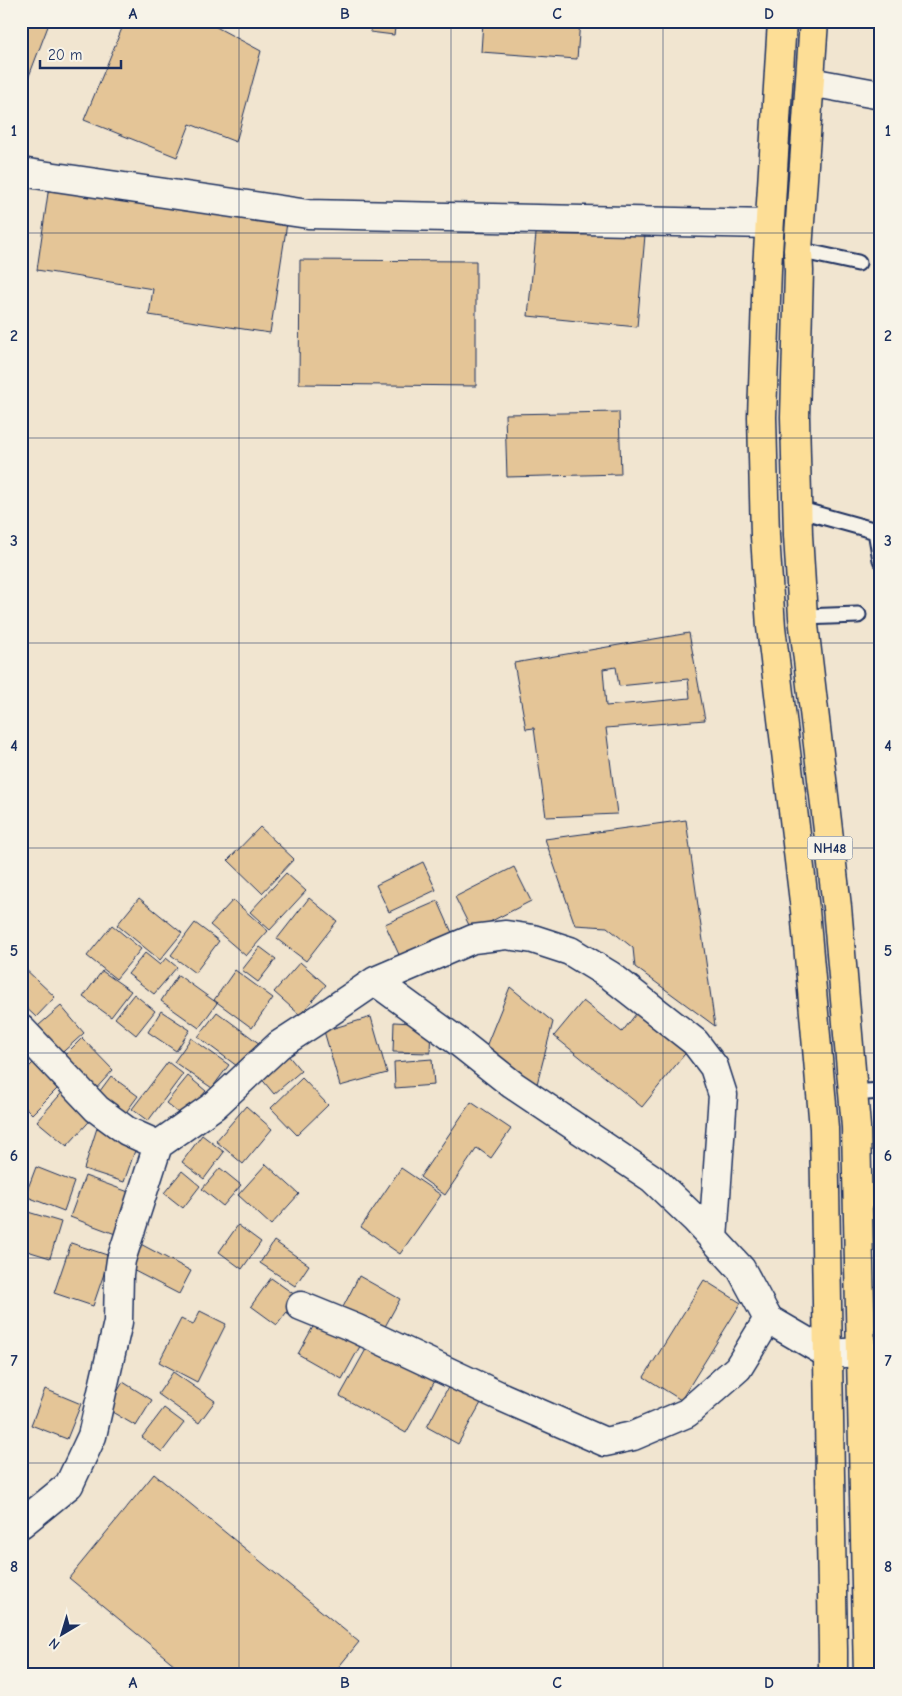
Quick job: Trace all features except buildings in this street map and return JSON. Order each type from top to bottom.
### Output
[{"type":"highway","name":"NH48","points":[[782,21],[769,224],[762,417],[771,627],[805,910],[824,1128],[833,1675]]},
{"type":"highway","name":"NH48","points":[[814,21],[798,250],[795,417],[797,509],[803,618],[837,907],[856,1127],[871,1350],[868,1675]]},
{"type":"street","points":[[810,82],[881,95]]},
{"type":"street","points":[[21,173],[308,214],[769,224]]},
{"type":"street","points":[[21,1524],[69,1485],[92,1436],[118,1322],[121,1260],[158,1145],[215,1105],[279,1045],[375,981],[474,939],[506,936],[533,939],[570,951],[611,976],[695,1042],[714,1067],[723,1096],[714,1239]]},
{"type":"street","points":[[375,981],[460,1043],[513,1085],[653,1179],[695,1219],[741,1269],[768,1319],[828,1354],[871,1350]]},
{"type":"street","points":[[21,1029],[97,1109],[127,1131],[158,1145]]},
{"type":"street","points":[[301,1306],[355,1328],[502,1397],[605,1442],[633,1436],[687,1413],[738,1368],[768,1319]]},
{"type":"lane","points":[[798,250],[858,263]]},
{"type":"lane","points":[[797,509],[876,531],[881,560]]},
{"type":"lane","points":[[803,618],[858,615]]},
{"type":"lane","points":[[853,1093],[881,1091]]}]
